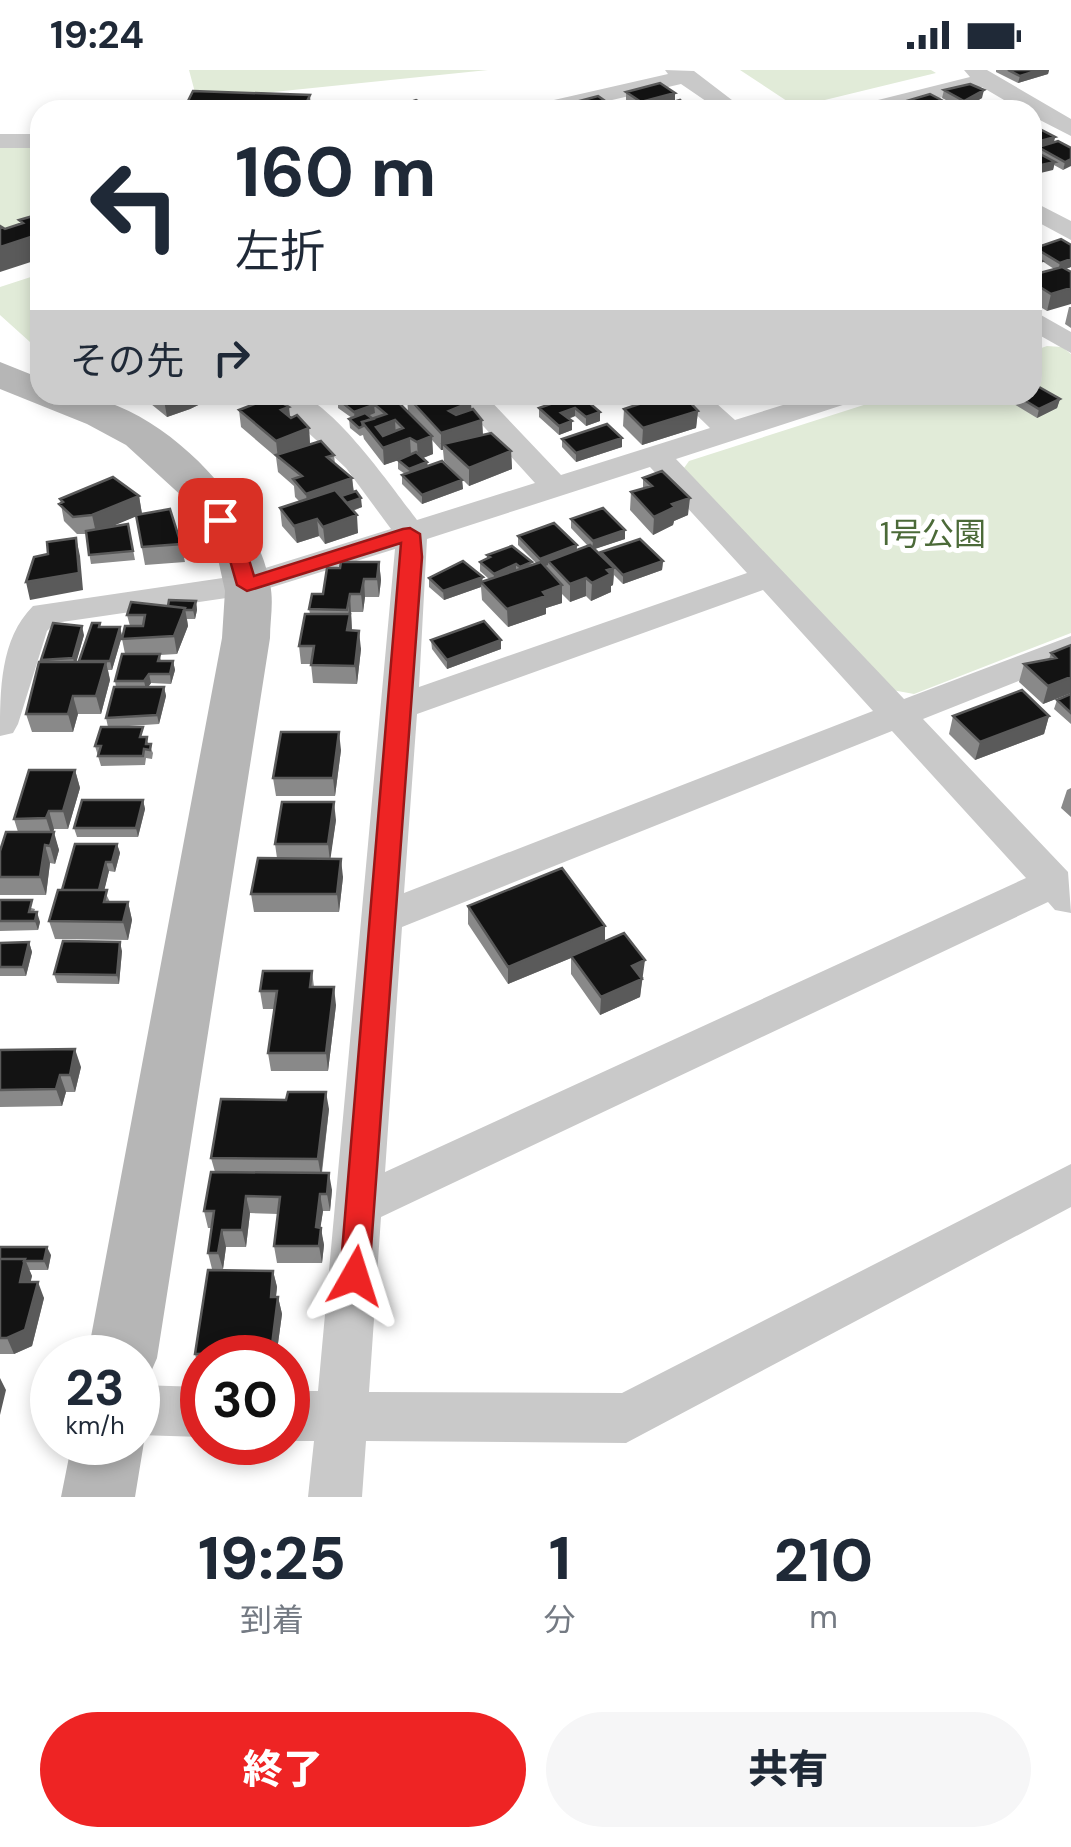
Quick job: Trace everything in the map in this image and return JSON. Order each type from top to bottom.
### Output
[{"type":"street","points":[[580,100],[681,73],[720,100]]},
{"type":"street","points":[[901,100],[980,75],[1022,100]]},
{"type":"street","points":[[1042,112],[1071,129]]},
{"type":"street","points":[[0,141],[30,141]]},
{"type":"street","points":[[1042,214],[1071,232]]},
{"type":"street","points":[[0,374],[30,388]]},
{"type":"street","points":[[72,405],[121,424],[166,457],[206,496],[234,543],[247,585],[246,638],[126,1335]]},
{"type":"street","points":[[295,405],[357,462],[410,534],[412,557],[335,1497]]},
{"type":"street","points":[[478,405],[554,486]]},
{"type":"street","points":[[701,405],[729,430]]},
{"type":"street","points":[[0,724],[31,626],[45,614],[247,585],[812,405]]},
{"type":"street","points":[[362,1204],[1062,892],[656,454]]},
{"type":"street","points":[[398,707],[768,577]]},
{"type":"street","points":[[381,919],[1071,646]]},
{"type":"street","points":[[310,1417],[626,1418],[1071,1184]]},
{"type":"street","points":[[98,1497],[104,1465]]},
{"type":"green space","points":[[189,70],[488,70],[197,100]]},
{"type":"green space","points":[[740,70],[936,73],[825,100],[785,100]]},
{"type":"green space","points":[[0,147],[30,147],[30,225],[0,230]]},
{"type":"green space","points":[[30,277],[30,342],[0,315],[0,287]]},
{"type":"green space","name":"1号公園","points":[[1062,347],[1071,354],[1071,633],[914,694],[892,690],[684,468],[689,461],[864,405],[1042,405],[1042,348]]},
{"type":"building","points":[[1008,70],[1039,70],[1020,76]]},
{"type":"building","points":[[660,83],[675,93],[638,100],[626,92]]},
{"type":"building","points":[[970,84],[984,90],[962,100],[944,90]]},
{"type":"building","points":[[193,91],[310,95],[308,100],[188,100]]},
{"type":"building","points":[[930,94],[941,100],[910,100]]},
{"type":"building","points":[[1042,130],[1055,137],[1042,141]]},
{"type":"building","points":[[1058,141],[1071,148],[1071,159],[1065,162],[1042,146]]},
{"type":"building","points":[[1042,155],[1055,162],[1042,165]]},
{"type":"building","points":[[30,217],[30,237],[0,247],[0,226],[5,229],[23,223],[19,220]]},
{"type":"building","points":[[1061,239],[1071,245],[1071,259],[1060,263],[1042,252],[1042,246]]},
{"type":"building","points":[[1062,267],[1071,272],[1071,288],[1051,294],[1042,288],[1042,272]]},
{"type":"building","points":[[1042,389],[1060,399],[1039,409],[1032,405],[1042,405]]},
{"type":"building","points":[[252,405],[286,405],[289,407],[281,410],[291,418],[297,415],[309,428],[276,441],[239,410]]},
{"type":"building","points":[[345,405],[373,405],[354,412]]},
{"type":"building","points":[[375,405],[401,405],[432,436],[417,442],[410,438],[383,448],[362,422],[386,414]],"holes":[[[395,420],[403,428],[383,436],[376,427]]]},
{"type":"building","points":[[415,405],[464,405],[449,411],[456,415],[473,409],[482,420],[441,433]]},
{"type":"building","points":[[592,405],[600,412],[586,417],[575,408],[561,413],[572,421],[559,426],[539,408]]},
{"type":"building","points":[[636,405],[692,405],[698,411],[643,428],[624,409]]},
{"type":"building","points":[[365,413],[373,419],[362,422],[359,428],[349,419]]},
{"type":"building","points":[[607,424],[622,438],[576,453],[562,439]]},
{"type":"building","points":[[491,433],[511,451],[469,468],[443,444]]},
{"type":"building","points":[[321,441],[334,455],[327,457],[352,478],[306,494],[293,479],[302,476],[276,455]]},
{"type":"building","points":[[416,452],[427,462],[409,469],[398,460]]},
{"type":"building","points":[[442,461],[462,480],[422,495],[402,475]]},
{"type":"building","points":[[662,471],[690,498],[672,504],[675,507],[654,517],[631,492],[652,486],[643,478]]},
{"type":"building","points":[[113,477],[139,496],[92,515],[73,517],[59,504],[63,502],[60,499]]},
{"type":"building","points":[[335,490],[357,515],[323,527],[317,519],[294,526],[280,508]]},
{"type":"building","points":[[356,491],[361,498],[347,503],[341,496]]},
{"type":"building","points":[[603,508],[625,530],[593,541],[571,519]]},
{"type":"building","points":[[170,509],[181,544],[142,547],[136,515]]},
{"type":"building","points":[[554,523],[577,545],[540,559],[518,536]]},
{"type":"building","points":[[128,524],[133,551],[89,555],[86,531]]},
{"type":"building","points":[[76,538],[79,573],[26,582],[34,557],[48,554],[47,542]]},
{"type":"building","points":[[640,539],[663,561],[623,575],[601,552]]},
{"type":"building","points":[[590,545],[614,568],[607,570],[611,574],[592,583],[586,578],[570,584],[548,561]]},
{"type":"building","points":[[512,546],[532,562],[494,574],[480,562],[490,557],[487,555]]},
{"type":"building","points":[[463,561],[483,577],[443,591],[429,578]]},
{"type":"building","points":[[341,562],[379,562],[377,579],[364,579],[361,594],[350,594],[347,610],[309,609],[312,594],[323,594],[327,568],[340,568]]},
{"type":"building","points":[[541,562],[562,585],[543,592],[546,596],[507,609],[481,582]]},
{"type":"building","points":[[169,600],[196,601],[193,610],[184,610],[168,606]]},
{"type":"building","points":[[131,602],[185,608],[174,636],[122,639],[125,626],[143,626],[145,615],[127,615]]},
{"type":"building","points":[[305,614],[350,614],[347,630],[359,631],[355,666],[311,665],[314,646],[299,646]]},
{"type":"building","points":[[484,621],[501,640],[447,660],[431,640]]},
{"type":"building","points":[[53,623],[82,626],[73,658],[41,660]]},
{"type":"building","points":[[92,623],[120,627],[110,661],[79,661]]},
{"type":"building","points":[[1071,645],[1071,677],[1048,686],[1024,664],[1056,658],[1051,653]]},
{"type":"building","points":[[122,654],[160,654],[158,661],[173,661],[170,674],[149,674],[144,681],[115,681]]},
{"type":"building","points":[[39,662],[106,662],[96,696],[73,696],[68,714],[26,714]]},
{"type":"building","points":[[114,687],[164,687],[157,715],[106,718]]},
{"type":"building","points":[[1022,690],[1049,716],[980,742],[953,716]]},
{"type":"building","points":[[1071,694],[1071,713],[1057,700]]},
{"type":"building","points":[[101,727],[143,727],[140,737],[147,737],[150,750],[144,749],[143,756],[98,756],[101,746],[95,746]]},
{"type":"building","points":[[281,732],[339,732],[333,778],[273,778]]},
{"type":"building","points":[[29,770],[75,770],[63,811],[49,811],[46,818],[14,819]]},
{"type":"building","points":[[82,800],[143,800],[136,828],[74,828]]},
{"type":"building","points":[[282,802],[334,802],[328,844],[275,844]]},
{"type":"building","points":[[6,832],[54,832],[50,846],[45,845],[40,877],[0,877],[0,851]]},
{"type":"building","points":[[75,844],[117,844],[112,862],[106,862],[99,890],[62,890]]},
{"type":"building","points":[[258,858],[341,859],[337,894],[251,894]]},
{"type":"building","points":[[562,868],[605,926],[508,967],[468,906]]},
{"type":"building","points":[[58,890],[107,890],[104,902],[128,902],[123,922],[49,921]]},
{"type":"building","points":[[0,900],[32,900],[29,912],[37,912],[35,921],[0,921]]},
{"type":"building","points":[[624,933],[645,960],[632,966],[642,979],[601,997],[571,956]]},
{"type":"building","points":[[63,941],[120,942],[117,975],[54,974]]},
{"type":"building","points":[[29,942],[23,967],[0,967],[0,943]]},
{"type":"building","points":[[263,971],[312,971],[310,987],[334,987],[326,1053],[268,1053],[277,991],[260,991]]},
{"type":"building","points":[[75,1049],[70,1075],[60,1075],[56,1089],[0,1090],[0,1050]]},
{"type":"building","points":[[288,1092],[326,1092],[318,1159],[211,1158],[221,1099],[286,1100]]},
{"type":"building","points":[[211,1172],[329,1173],[327,1194],[320,1194],[316,1227],[321,1228],[319,1246],[274,1246],[280,1197],[246,1196],[242,1230],[222,1230],[218,1253],[208,1253],[214,1211],[204,1211]]},
{"type":"building","points":[[0,1247],[47,1247],[44,1261],[24,1261],[0,1259]]},
{"type":"building","points":[[0,1259],[25,1259],[20,1282],[38,1282],[25,1330],[7,1338],[0,1338]]},
{"type":"building","points":[[208,1270],[273,1271],[271,1297],[278,1297],[273,1335],[198,1335]]},
{"type":"route","points":[[220,520],[234,543],[247,585],[410,534],[412,557],[355,1276]]}]
